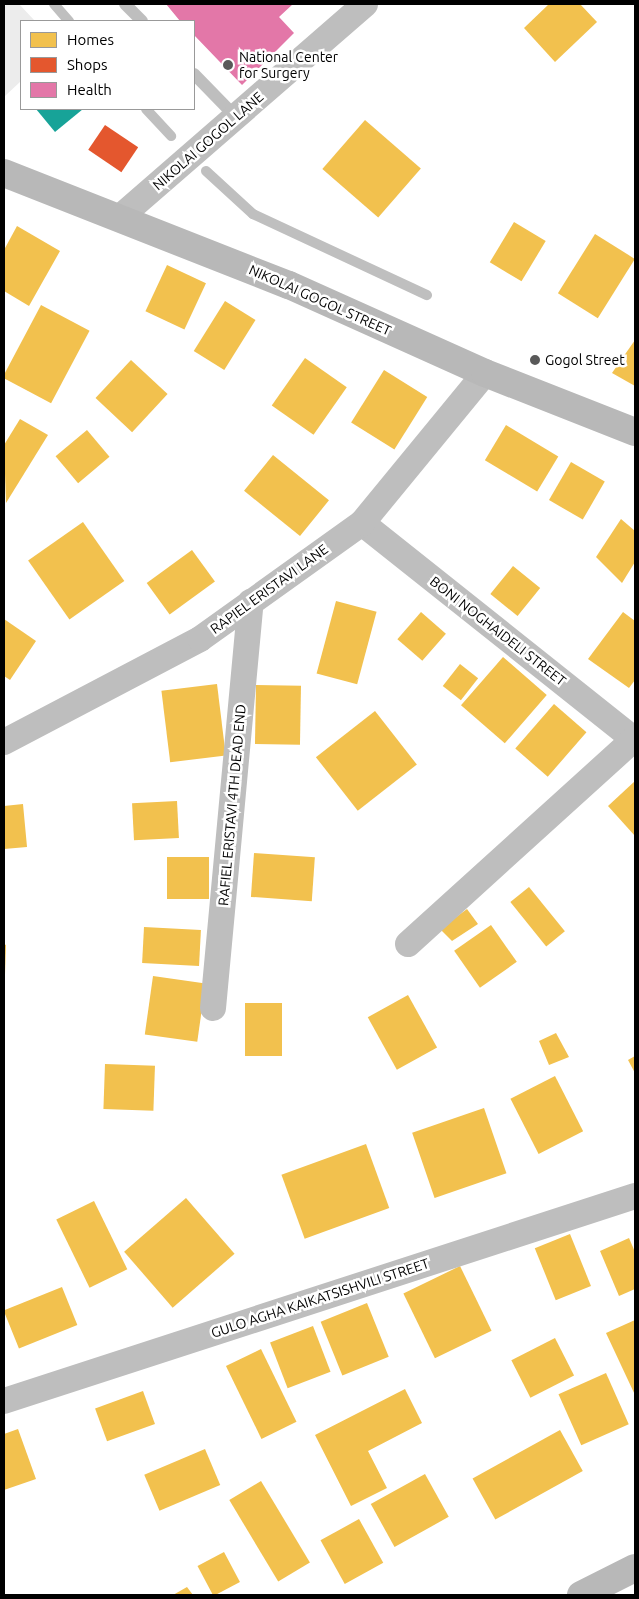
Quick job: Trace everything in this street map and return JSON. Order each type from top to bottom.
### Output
[{"type":"street","name":"NIKOLAI GOGOL LANE","points":[[119,218],[365,4]]},
{"type":"street","name":"NIKOLAI GOGOL STREET","points":[[4,173],[289,285],[484,373],[635,432]]},
{"type":"street","name":"RAPIEL ERISTAVI LANE","points":[[4,742],[200,639],[362,523],[484,373]]},
{"type":"street","name":"BONI NOGHAIDELI STREET","points":[[362,523],[635,740]]},
{"type":"street","name":"RAFIEL ERISTAVI 4TH DEAD END","points":[[213,1008],[251,602]]},
{"type":"street","points":[[408,944],[635,740]]},
{"type":"street","name":"GULO AGHA KAIKATSISHVILI STREET","points":[[4,1401],[635,1196]]},
{"type":"street","points":[[581,1595],[635,1568]]},
{"type":"lane","points":[[125,4],[141,20]]},
{"type":"lane","points":[[195,75],[236,117]]},
{"type":"shaded area","points":[[7,4],[19,4],[34,20],[20,20],[20,82],[4,97],[4,7]]},
{"type":"building: Homes","points":[[549,4],[580,4],[597,22],[555,62],[524,28]]},
{"type":"building: Homes","points":[[365,120],[421,169],[378,218],[322,169]]},
{"type":"building: Homes","points":[[514,222],[546,241],[522,281],[490,262]]},
{"type":"building: Homes","points":[[17,226],[60,251],[29,306],[4,291],[4,250]]},
{"type":"building: Homes","points":[[595,234],[635,259],[598,318],[558,293]]},
{"type":"building: Homes","points":[[167,265],[206,283],[184,329],[145,311]]},
{"type":"building: Homes","points":[[225,301],[256,320],[224,370],[194,351]]},
{"type":"building: Homes","points":[[41,305],[90,331],[51,403],[4,378],[4,375]]},
{"type":"building: Homes","points":[[635,340],[635,386],[612,373]]},
{"type":"building: Homes","points":[[305,358],[347,387],[314,435],[272,406]]},
{"type":"building: Homes","points":[[131,360],[168,394],[132,432],[96,398]]},
{"type":"building: Homes","points":[[384,370],[427,397],[394,450],[351,423]]},
{"type":"building: Homes","points":[[20,419],[48,435],[6,503],[4,445]]},
{"type":"building: Homes","points":[[506,425],[558,456],[537,492],[485,460]]},
{"type":"building: Homes","points":[[87,430],[109,457],[78,483],[56,456]]},
{"type":"building: Homes","points":[[273,455],[329,500],[300,536],[244,491]]},
{"type":"building: Homes","points":[[571,462],[605,481],[583,520],[549,500]]},
{"type":"building: Homes","points":[[621,519],[635,531],[635,562],[622,583],[596,557]]},
{"type":"building: Homes","points":[[83,522],[124,581],[69,619],[28,560]]},
{"type":"building: Homes","points":[[192,550],[215,582],[170,614],[147,583]]},
{"type":"building: Homes","points":[[513,566],[540,588],[518,616],[490,594]]},
{"type":"building: Homes","points":[[336,601],[377,612],[357,684],[317,673]]},
{"type":"building: Homes","points":[[421,612],[446,634],[422,661],[397,639]]},
{"type":"building: Homes","points":[[623,612],[635,621],[635,680],[629,688],[588,659]]},
{"type":"building: Homes","points":[[4,619],[36,641],[10,680],[4,676]]},
{"type":"building: Homes","points":[[503,657],[547,695],[505,743],[461,705]]},
{"type":"building: Homes","points":[[460,664],[478,678],[461,700],[443,686]]},
{"type":"building: Homes","points":[[217,684],[226,755],[170,762],[161,691]]},
{"type":"building: Homes","points":[[256,685],[301,686],[300,745],[255,744]]},
{"type":"building: Homes","points":[[554,704],[586,732],[548,777],[515,749]]},
{"type":"building: Homes","points":[[375,711],[417,765],[358,811],[316,757]]},
{"type":"building: Homes","points":[[635,781],[635,836],[608,806]]},
{"type":"building: Homes","points":[[177,801],[179,838],[134,840],[132,803]]},
{"type":"building: Homes","points":[[23,804],[27,847],[4,849],[4,806]]},
{"type":"building: Homes","points":[[254,853],[315,857],[312,901],[251,897]]},
{"type":"building: Homes","points":[[167,857],[209,857],[209,899],[167,899]]},
{"type":"building: Homes","points":[[529,887],[565,931],[546,946],[510,902]]},
{"type":"building: Homes","points":[[467,909],[478,924],[452,941],[440,929]]},
{"type":"building: Homes","points":[[491,925],[517,962],[480,988],[454,951]]},
{"type":"building: Homes","points":[[144,927],[201,930],[199,966],[142,963]]},
{"type":"building: Homes","points":[[4,944],[6,945],[5,974],[4,974]]},
{"type":"building: Homes","points":[[153,976],[205,983],[197,1042],[145,1034]]},
{"type":"building: Homes","points":[[408,995],[437,1047],[397,1070],[368,1017]]},
{"type":"building: Homes","points":[[245,1003],[282,1003],[282,1056],[245,1056]]},
{"type":"building: Homes","points":[[556,1033],[569,1057],[549,1065],[539,1041]]},
{"type":"building: Homes","points":[[635,1056],[635,1073],[628,1060]]},
{"type":"building: Homes","points":[[105,1064],[155,1066],[153,1111],[103,1109]]},
{"type":"building: Homes","points":[[555,1076],[583,1131],[539,1154],[510,1099]]},
{"type":"building: Homes","points":[[484,1108],[506,1173],[435,1198],[412,1133]]},
{"type":"building: Homes","points":[[366,1144],[389,1208],[305,1239],[281,1175]]},
{"type":"building: Homes","points":[[186,1198],[235,1254],[173,1308],[124,1252]]},
{"type":"building: Homes","points":[[94,1201],[127,1269],[90,1288],[56,1219]]},
{"type":"building: Homes","points":[[570,1234],[591,1286],[556,1300],[535,1248]]},
{"type":"building: Homes","points":[[629,1238],[635,1252],[635,1289],[619,1296],[600,1251]]},
{"type":"building: Homes","points":[[460,1266],[492,1331],[435,1358],[403,1294]]},
{"type":"building: Homes","points":[[62,1287],[77,1325],[19,1349],[4,1310]]},
{"type":"building: Homes","points":[[367,1303],[389,1357],[342,1376],[321,1322]]},
{"type":"building: Homes","points":[[635,1320],[635,1395],[606,1333]]},
{"type":"building: Homes","points":[[313,1326],[331,1372],[288,1388],[270,1342]]},
{"type":"building: Homes","points":[[555,1338],[574,1375],[530,1398],[511,1360]]},
{"type":"building: Homes","points":[[261,1349],[297,1422],[261,1439],[226,1366]]},
{"type":"building: Homes","points":[[606,1373],[629,1424],[581,1445],[558,1394]]},
{"type":"building: Homes","points":[[405,1389],[422,1423],[368,1451],[387,1488],[351,1506],[315,1435]]},
{"type":"building: Homes","points":[[143,1391],[155,1424],[107,1441],[95,1408]]},
{"type":"building: Homes","points":[[18,1429],[36,1479],[4,1490],[4,1434]]},
{"type":"building: Homes","points":[[560,1430],[583,1471],[495,1520],[473,1478]]},
{"type":"building: Homes","points":[[205,1449],[220,1485],[159,1511],[144,1475]]},
{"type":"building: Homes","points":[[425,1474],[449,1517],[395,1547],[371,1504]]},
{"type":"building: Homes","points":[[261,1481],[310,1562],[278,1581],[229,1500]]},
{"type":"building: Homes","points":[[359,1519],[383,1563],[345,1584],[321,1540]]},
{"type":"building: Homes","points":[[224,1552],[240,1582],[213,1595],[198,1566]]},
{"type":"building: Homes","points":[[187,1587],[193,1595],[173,1595]]},
{"type":"building: Shops","points":[[105,125],[138,147],[121,172],[88,150]]},
{"type":"building: Health","points":[[166,4],[293,4],[279,17],[294,33],[242,85],[195,36],[195,20],[179,20]]},
{"type":"building: Public","points":[[37,110],[82,110],[55,132]]},
{"type":"waterway","points":[[54,4],[68,20]]},
{"type":"waterway","points":[[147,110],[171,136]]},
{"type":"waterway","points":[[206,171],[253,214],[427,295]]},
{"type":"place","name":"National Center for Surgery","points":[[228,65]]},
{"type":"place","name":"Gogol Street","points":[[535,360]]}]
